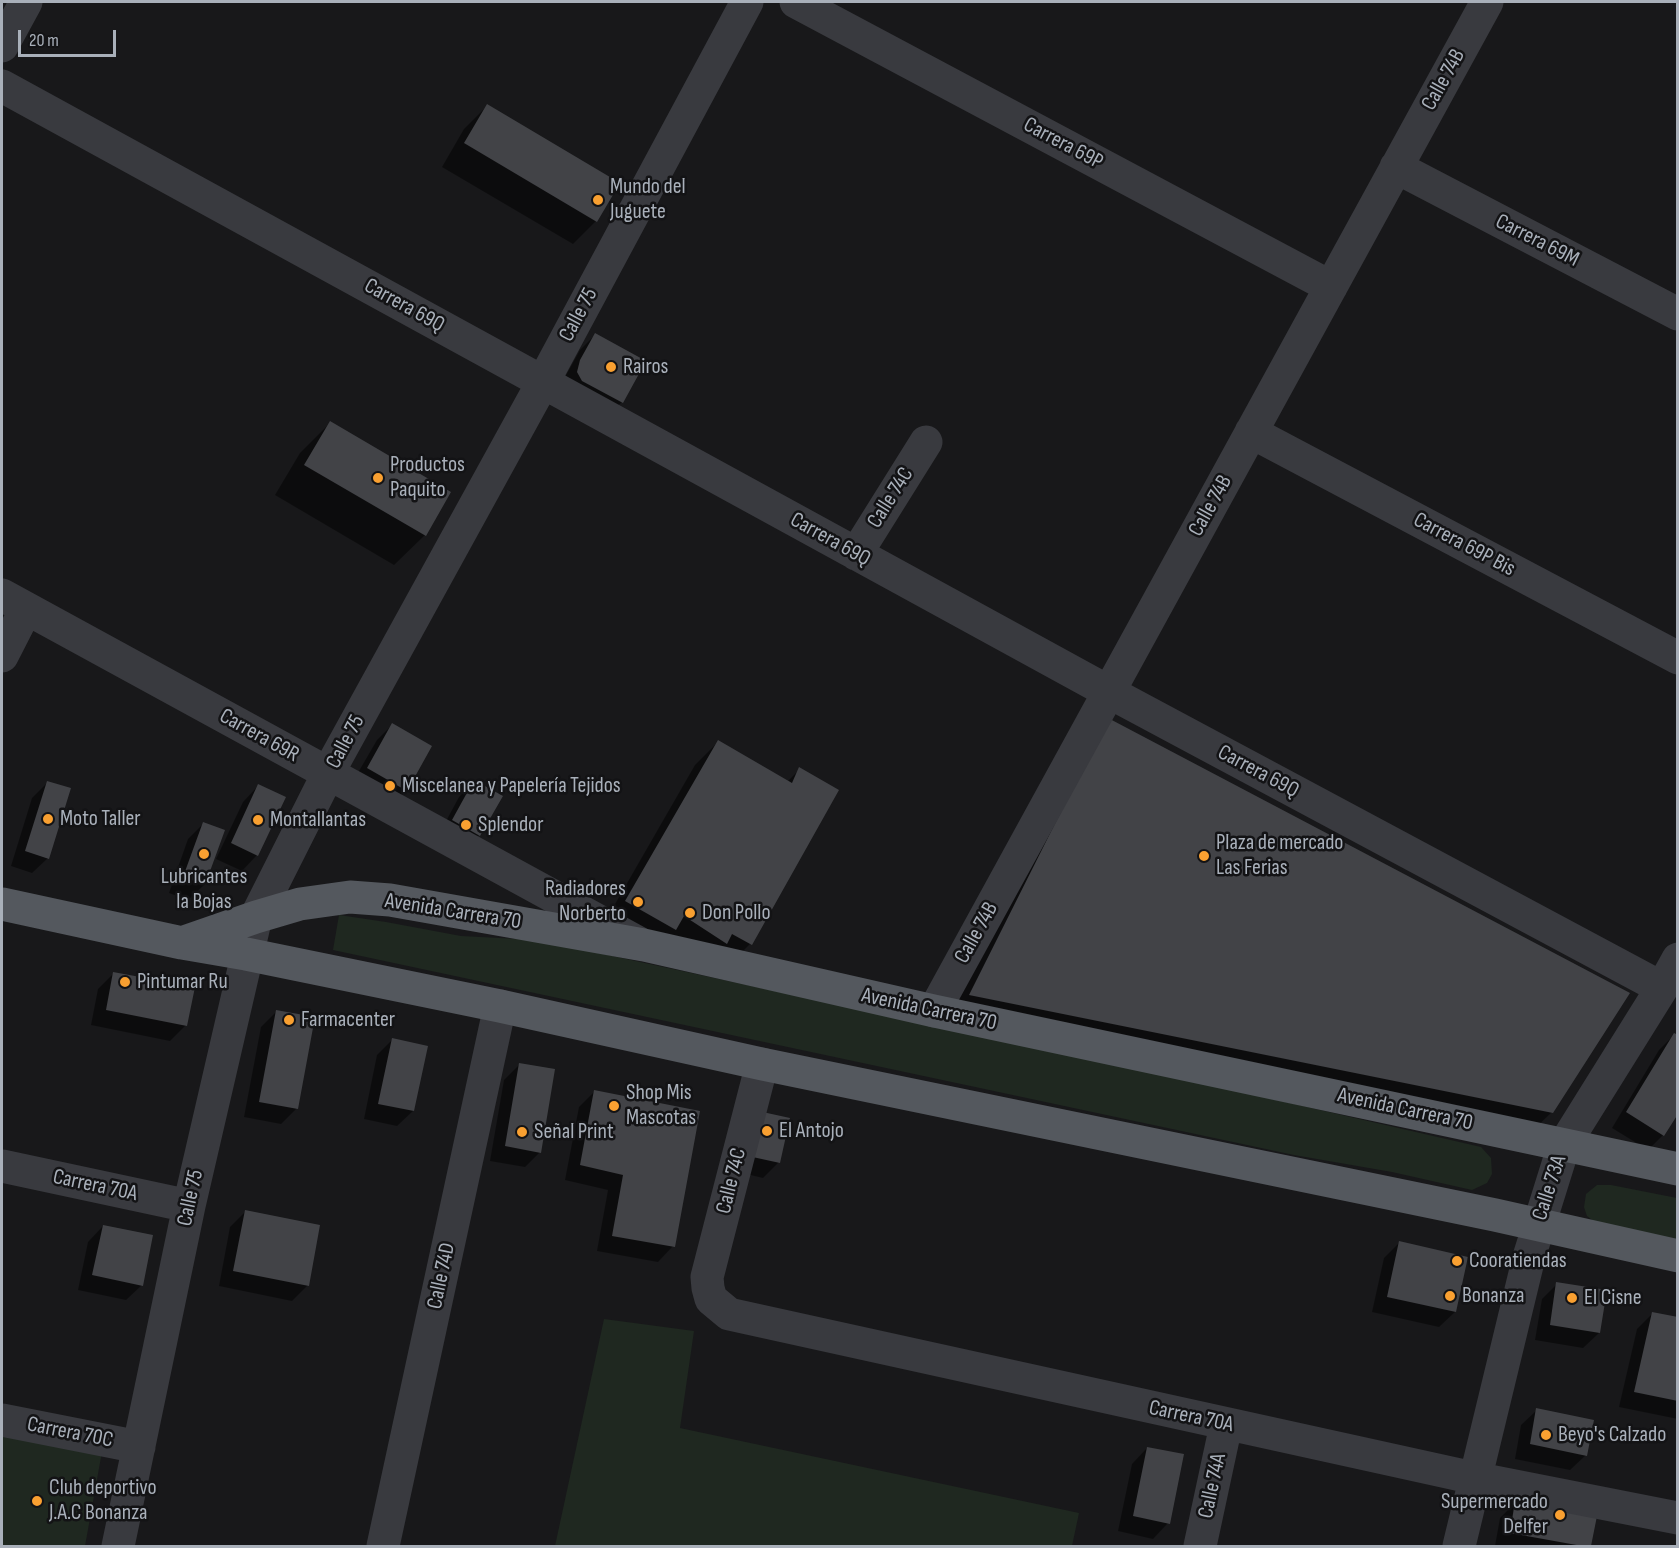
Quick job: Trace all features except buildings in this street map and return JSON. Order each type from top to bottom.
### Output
[{"type":"main road","name":"Avenida Carrera 70","points":[[182,943],[300,904],[350,897],[390,900],[644,945],[934,1011],[1677,1169]]},
{"type":"main road","points":[[2,904],[182,943],[500,1006],[762,1064],[1539,1225],[1677,1256]]},
{"type":"street","points":[[2,46],[26,2]]},
{"type":"street","name":"Calle 75","points":[[118,1546],[189,1206],[256,917],[329,774],[747,2]]},
{"type":"street","name":"Carrera 69P","points":[[796,2],[1331,288]]},
{"type":"street","name":"Calle 74B","points":[[934,1011],[1487,2]]},
{"type":"street","name":"Carrera 69Q","points":[[2,86],[1109,692],[1662,988]]},
{"type":"street","name":"Carrera 69M","points":[[1396,168],[1677,314]]},
{"type":"street","name":"Carrera 69P Bis","points":[[1251,432],[1677,658]]},
{"type":"street","name":"Calle 74C","points":[[856,554],[926,442]]},
{"type":"street","points":[[2,656],[14,602]]},
{"type":"street","name":"Carrera 69R","points":[[14,602],[644,945]]},
{"type":"street","name":"Calle 73A","points":[[1459,1546],[1515,1309],[1564,1145],[1662,988],[1677,959]]},
{"type":"street","name":"Calle 74D","points":[[383,1546],[500,1006]]},
{"type":"street","name":"Calle 74C","points":[[711,1299],[707,1277],[762,1064]]},
{"type":"street","name":"Carrera 70A","points":[[2,1166],[189,1206]]},
{"type":"street","name":"Carrera 70A","points":[[711,1299],[729,1314],[1226,1425],[1474,1478],[1677,1518]]},
{"type":"street","name":"Carrera 70C","points":[[2,1420],[139,1447]]},
{"type":"street","name":"Calle 74A","points":[[1200,1546],[1226,1425]]},
{"type":"shaded area","points":[[339,915],[461,936],[538,940],[1207,1084],[1481,1147],[1491,1158],[1492,1174],[1487,1183],[1472,1190],[1392,1172],[1294,1155],[333,950]]},
{"type":"shaded area","points":[[1597,1185],[1611,1185],[1677,1198],[1677,1240],[1596,1223],[1587,1216],[1584,1207],[1586,1194]]},
{"type":"shaded area","points":[[604,1319],[694,1331],[680,1428],[1079,1513],[1072,1546],[555,1546]]},
{"type":"shaded area","name":"Club deportivo J.A.C Bonanza","points":[[2,1426],[103,1446],[85,1546],[2,1546]]},
{"type":"place","name":"Mundo del Juguete","points":[[598,200]]},
{"type":"place","name":"Rairos","points":[[611,367]]},
{"type":"place","name":"Productos Paquito","points":[[378,478]]},
{"type":"place","name":"Miscelanea y Papelería Tejidos","points":[[390,786]]},
{"type":"place","name":"Moto Taller","points":[[48,819]]},
{"type":"place","name":"Montallantas","points":[[258,820]]},
{"type":"place","name":"Splendor","points":[[466,825]]},
{"type":"place","name":"Lubricantes la Bojas","points":[[204,854]]},
{"type":"place","name":"Plaza de mercado Las Ferias","points":[[1204,856]]},
{"type":"place","name":"Radiadores Norberto","points":[[638,902]]},
{"type":"place","name":"Don Pollo","points":[[690,913]]},
{"type":"place","name":"Pintumar Ru","points":[[125,982]]},
{"type":"place","name":"Farmacenter","points":[[289,1020]]},
{"type":"place","name":"Shop Mis Mascotas","points":[[614,1106]]},
{"type":"place","name":"El Antojo","points":[[767,1131]]},
{"type":"place","name":"Señal Print","points":[[522,1132]]},
{"type":"place","name":"Cooratiendas","points":[[1457,1261]]},
{"type":"place","name":"Bonanza","points":[[1450,1296]]},
{"type":"place","name":"El Cisne","points":[[1572,1298]]},
{"type":"place","name":"Beyo's Calzado","points":[[1546,1435]]},
{"type":"place","name":"Club deportivo J.A.C Bonanza","points":[[37,1501]]},
{"type":"place","name":"Supermercado Delfer","points":[[1560,1515]]}]
